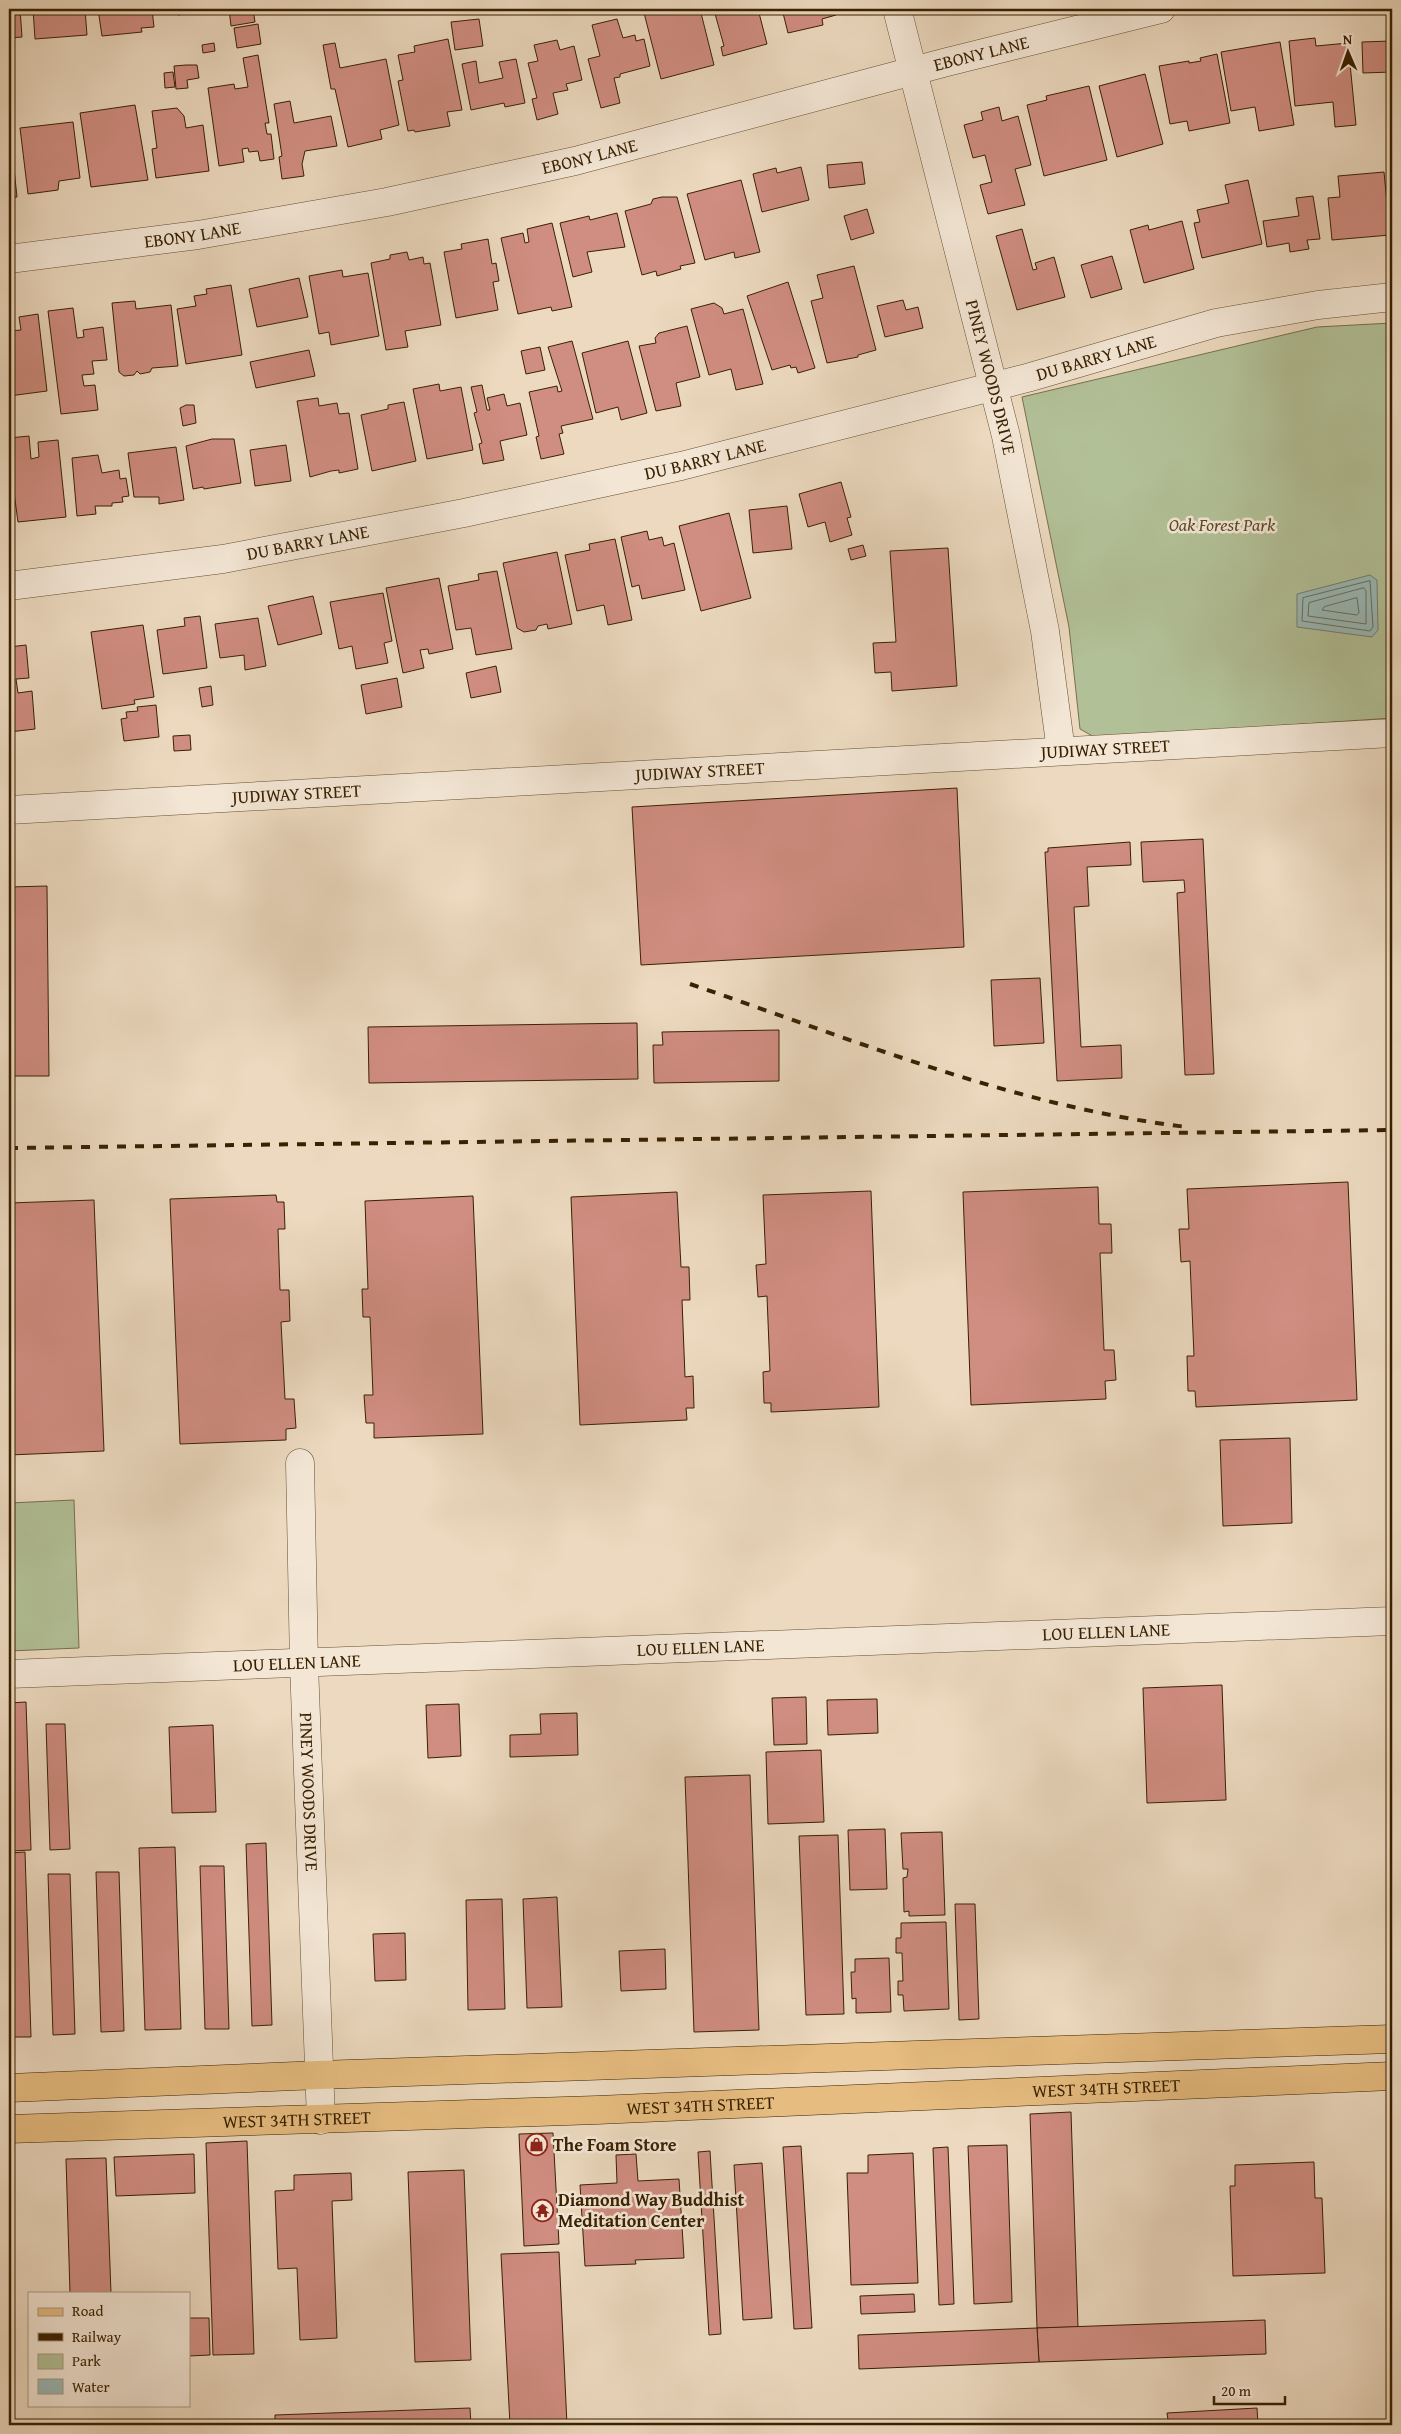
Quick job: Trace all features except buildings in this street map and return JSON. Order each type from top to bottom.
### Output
[{"type":"main road","points":[[9,2088],[319,2075],[632,2066],[1392,2039]]},
{"type":"main road","points":[[930,2056],[933,2096]]},
{"type":"main road","points":[[632,2066],[634,2108]]},
{"type":"main road","name":"WEST 34TH STREET","points":[[9,2129],[321,2120],[1392,2076]]},
{"type":"street","name":"PINEY WOODS DRIVE","points":[[897,9],[994,387],[1045,631],[1062,751]]},
{"type":"street","name":"EBONY LANE","points":[[9,259],[198,235],[387,202],[575,161],[914,71],[1161,9]]},
{"type":"street","name":"DU BARRY LANE","points":[[9,586],[223,559],[464,513],[681,466],[994,387],[1216,323],[1318,304],[1392,297]]},
{"type":"street","name":"JUDIWAY STREET","points":[[9,810],[1392,733]]},
{"type":"street","name":"PINEY WOODS DRIVE","points":[[300,1463],[304,1664],[321,2120]]},
{"type":"street","name":"LOU ELLEN LANE","points":[[9,1674],[1392,1621]]},
{"type":"green space","name":"Oak Forest Park","points":[[1392,323],[1392,718],[1096,738],[1080,729],[1069,627],[1022,397],[1317,327]]},
{"type":"green space","points":[[74,1500],[79,1648],[9,1651],[9,1503]]},
{"type":"water","points":[[1370,575],[1377,580],[1378,630],[1372,637],[1297,627],[1297,594]]},
{"type":"railway","points":[[690,984],[935,1069],[997,1087],[1060,1104],[1123,1117],[1187,1127]]},
{"type":"railway","points":[[9,1148],[1392,1130]]},
{"type":"place","name":"The Foam Store","points":[[537,2145]]},
{"type":"place","name":"Diamond Way Buddhist Meditation Center","points":[[542,2210]]}]
